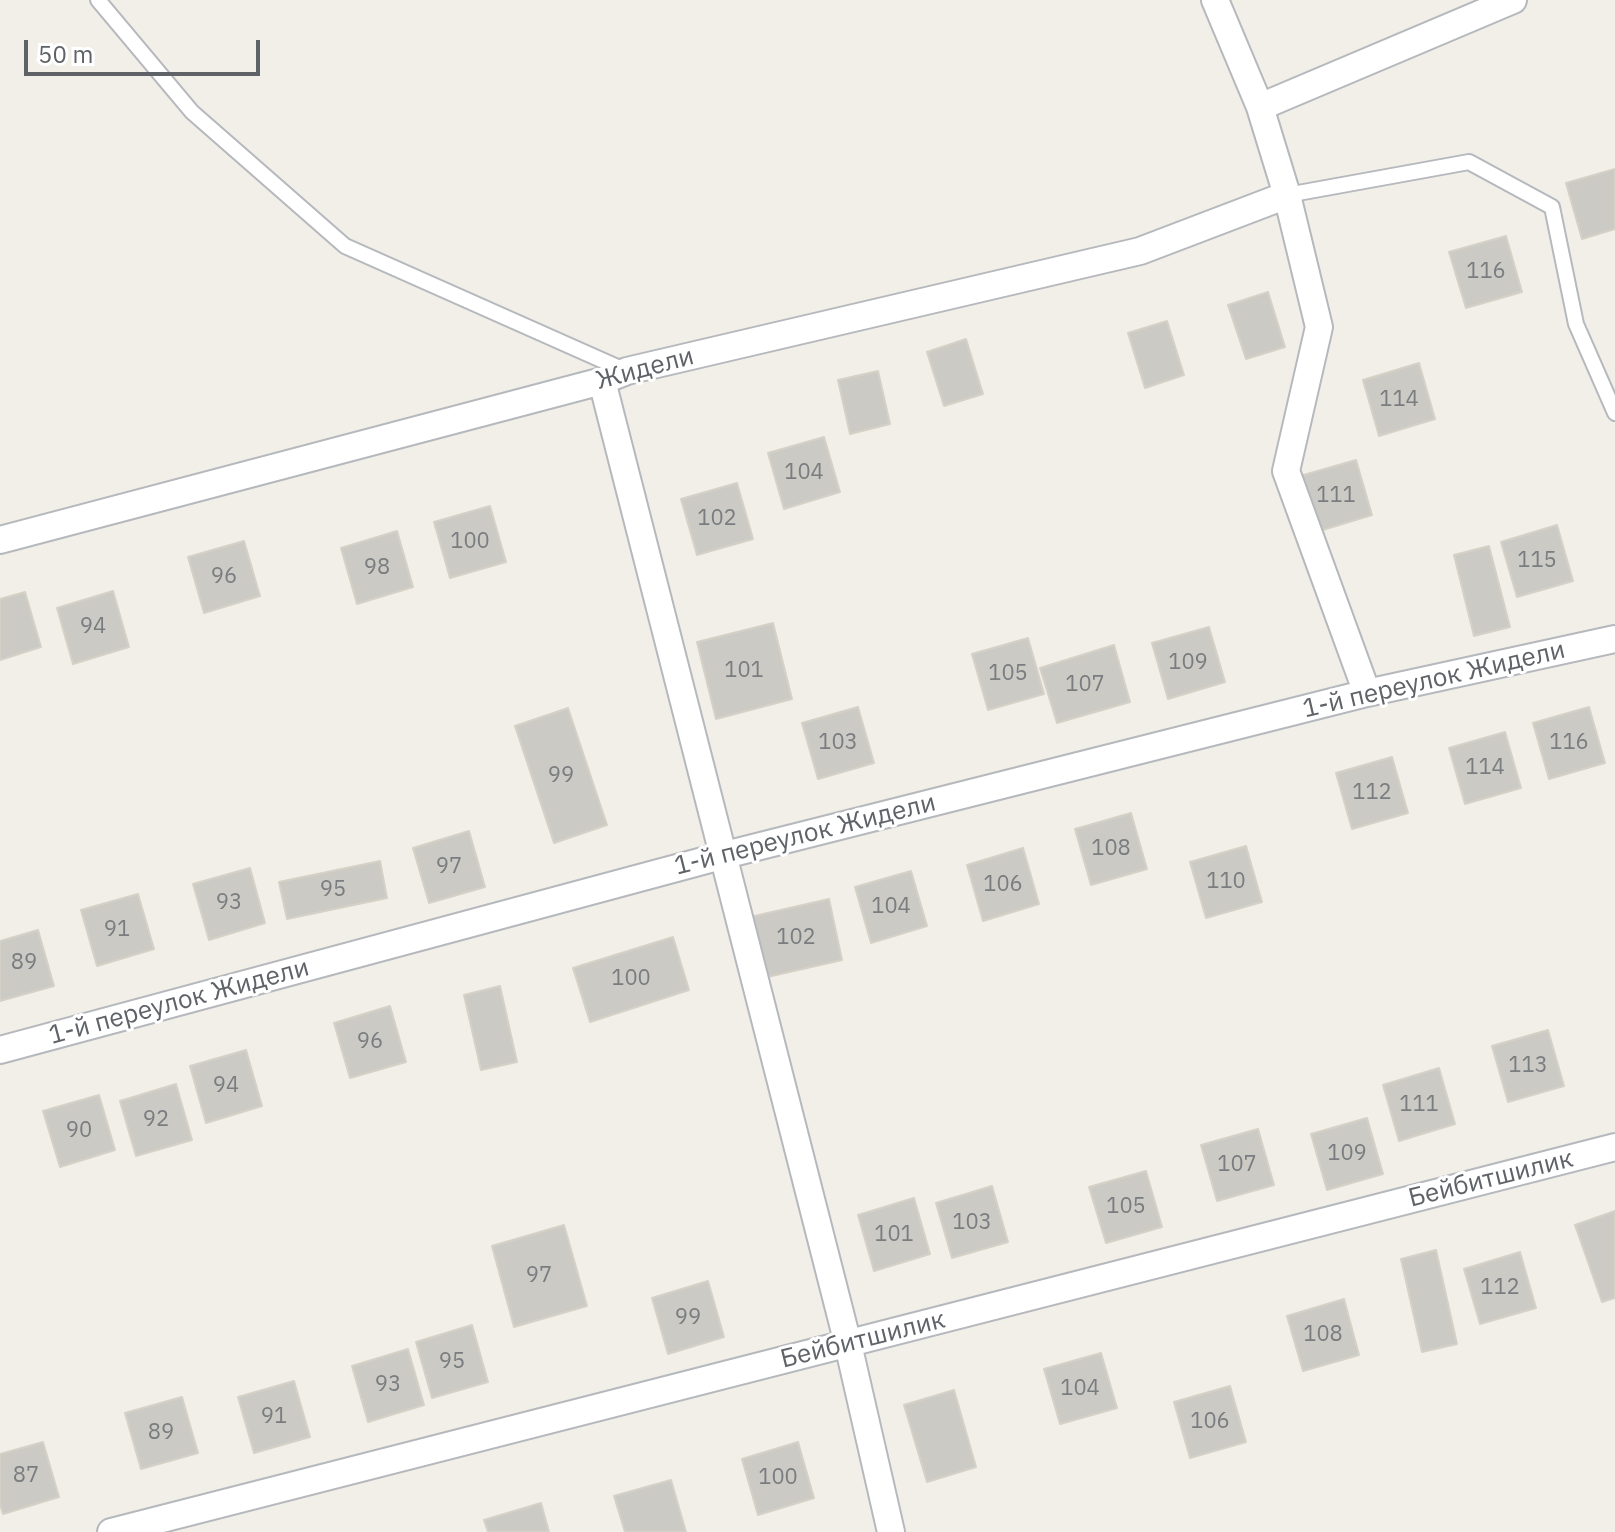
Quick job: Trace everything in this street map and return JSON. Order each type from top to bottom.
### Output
[{"type":"street","points":[[1215,0],[1260,107],[1287,195],[1319,327],[1286,471],[1367,693]]},
{"type":"street","points":[[1260,107],[1513,0]]},
{"type":"street","name":"Жидели","points":[[0,540],[602,381],[627,371],[1140,251],[1287,195]]},
{"type":"street","points":[[602,381],[848,1344],[891,1532]]},
{"type":"street","name":"1-й переулок Жидели","points":[[0,1050],[725,855],[1367,693],[1615,639]]},
{"type":"street","name":"Бейбитшилик","points":[[111,1532],[1615,1147]]},
{"type":"lane","points":[[98,0],[192,112],[345,246],[627,371]]},
{"type":"lane","points":[[1287,195],[1469,162],[1552,207],[1576,324],[1615,413]]},
{"type":"building","points":[[1615,169],[1615,229],[1582,239],[1566,183]]},
{"type":"building","points":[[1506,236],[1522,292],[1466,308],[1449,252]]},
{"type":"building","points":[[1268,292],[1285,347],[1246,359],[1228,305]]},
{"type":"building","points":[[1167,321],[1184,375],[1145,388],[1128,333]]},
{"type":"building","points":[[966,339],[983,394],[944,406],[927,352]]},
{"type":"building","points":[[1419,363],[1435,419],[1379,436],[1363,380]]},
{"type":"building","points":[[878,371],[890,424],[850,434],[838,380]]},
{"type":"building","points":[[824,437],[840,492],[784,509],[768,453]]},
{"type":"building","points":[[1356,460],[1372,515],[1316,532],[1300,476]]},
{"type":"building","points":[[737,483],[753,539],[697,555],[681,499]]},
{"type":"building","points":[[490,506],[506,562],[450,578],[434,522]]},
{"type":"building","points":[[1557,525],[1573,581],[1517,597],[1501,542]]},
{"type":"building","points":[[397,531],[413,587],[357,604],[341,548]]},
{"type":"building","points":[[244,541],[260,596],[204,613],[188,557]]},
{"type":"building","points":[[1489,546],[1510,627],[1474,636],[1454,555]]},
{"type":"building","points":[[113,591],[129,647],[73,664],[57,608]]},
{"type":"building","points":[[25,592],[41,647],[0,660],[0,599]]},
{"type":"building","points":[[773,623],[792,699],[716,719],[697,642]]},
{"type":"building","points":[[1209,627],[1225,682],[1168,699],[1152,643]]},
{"type":"building","points":[[1028,638],[1044,694],[988,710],[972,654]]},
{"type":"building","points":[[1114,645],[1130,702],[1057,723],[1040,668]]},
{"type":"building","points":[[858,707],[874,763],[818,779],[802,723]]},
{"type":"building","points":[[1589,707],[1605,763],[1549,779],[1533,723]]},
{"type":"building","points":[[568,708],[607,825],[554,843],[515,726]]},
{"type":"building","points":[[1505,732],[1521,788],[1465,804],[1449,748]]},
{"type":"building","points":[[1392,757],[1408,813],[1352,829],[1336,773]]},
{"type":"building","points":[[1131,813],[1147,869],[1091,885],[1075,829]]},
{"type":"building","points":[[469,831],[485,887],[429,903],[413,848]]},
{"type":"building","points":[[1246,846],[1262,902],[1206,918],[1190,862]]},
{"type":"building","points":[[1023,848],[1039,904],[983,921],[967,865]]},
{"type":"building","points":[[380,861],[387,898],[287,919],[279,882]]},
{"type":"building","points":[[250,868],[265,923],[209,940],[193,884]]},
{"type":"building","points":[[911,871],[927,926],[871,943],[855,887]]},
{"type":"building","points":[[138,894],[154,949],[97,966],[81,910]]},
{"type":"building","points":[[829,899],[842,960],[763,978],[750,917]]},
{"type":"building","points":[[38,930],[54,986],[0,1001],[0,941]]},
{"type":"building","points":[[673,937],[689,990],[590,1022],[573,968]]},
{"type":"building","points":[[500,986],[517,1062],[481,1070],[464,995]]},
{"type":"building","points":[[390,1006],[406,1062],[350,1078],[334,1023]]},
{"type":"building","points":[[1548,1030],[1564,1086],[1508,1102],[1492,1046]]},
{"type":"building","points":[[246,1050],[262,1106],[206,1123],[190,1066]]},
{"type":"building","points":[[1439,1068],[1455,1124],[1399,1141],[1383,1085]]},
{"type":"building","points":[[176,1084],[192,1140],[136,1156],[120,1101]]},
{"type":"building","points":[[99,1095],[115,1150],[60,1167],[43,1111]]},
{"type":"building","points":[[1367,1118],[1383,1174],[1327,1190],[1311,1134]]},
{"type":"building","points":[[1258,1129],[1274,1185],[1217,1201],[1201,1145]]},
{"type":"building","points":[[1146,1171],[1162,1227],[1106,1243],[1089,1187]]},
{"type":"building","points":[[992,1186],[1008,1242],[952,1258],[936,1203]]},
{"type":"building","points":[[914,1198],[930,1254],[874,1271],[858,1215]]},
{"type":"building","points":[[1615,1211],[1615,1298],[1602,1302],[1575,1225]]},
{"type":"building","points":[[564,1225],[587,1306],[514,1327],[492,1246]]},
{"type":"building","points":[[1436,1250],[1457,1344],[1422,1352],[1401,1259]]},
{"type":"building","points":[[1520,1252],[1536,1308],[1480,1324],[1464,1269]]},
{"type":"building","points":[[708,1281],[724,1337],[668,1354],[652,1298]]},
{"type":"building","points":[[1344,1299],[1359,1355],[1303,1371],[1287,1316]]},
{"type":"building","points":[[472,1325],[488,1382],[432,1398],[416,1342]]},
{"type":"building","points":[[408,1349],[424,1405],[368,1422],[352,1366]]},
{"type":"building","points":[[1101,1353],[1117,1408],[1060,1424],[1044,1369]]},
{"type":"building","points":[[294,1381],[310,1437],[254,1453],[238,1397]]},
{"type":"building","points":[[1230,1386],[1246,1442],[1190,1458],[1174,1402]]},
{"type":"building","points":[[954,1390],[976,1467],[927,1482],[904,1405]]},
{"type":"building","points":[[182,1397],[198,1453],[141,1469],[125,1413]]},
{"type":"building","points":[[43,1442],[59,1497],[3,1514],[0,1504],[0,1454]]},
{"type":"building","points":[[798,1442],[814,1498],[758,1515],[742,1459]]},
{"type":"building","points":[[671,1480],[686,1532],[625,1532],[614,1496]]},
{"type":"building","points":[[541,1503],[549,1532],[488,1532],[484,1520]]}]
